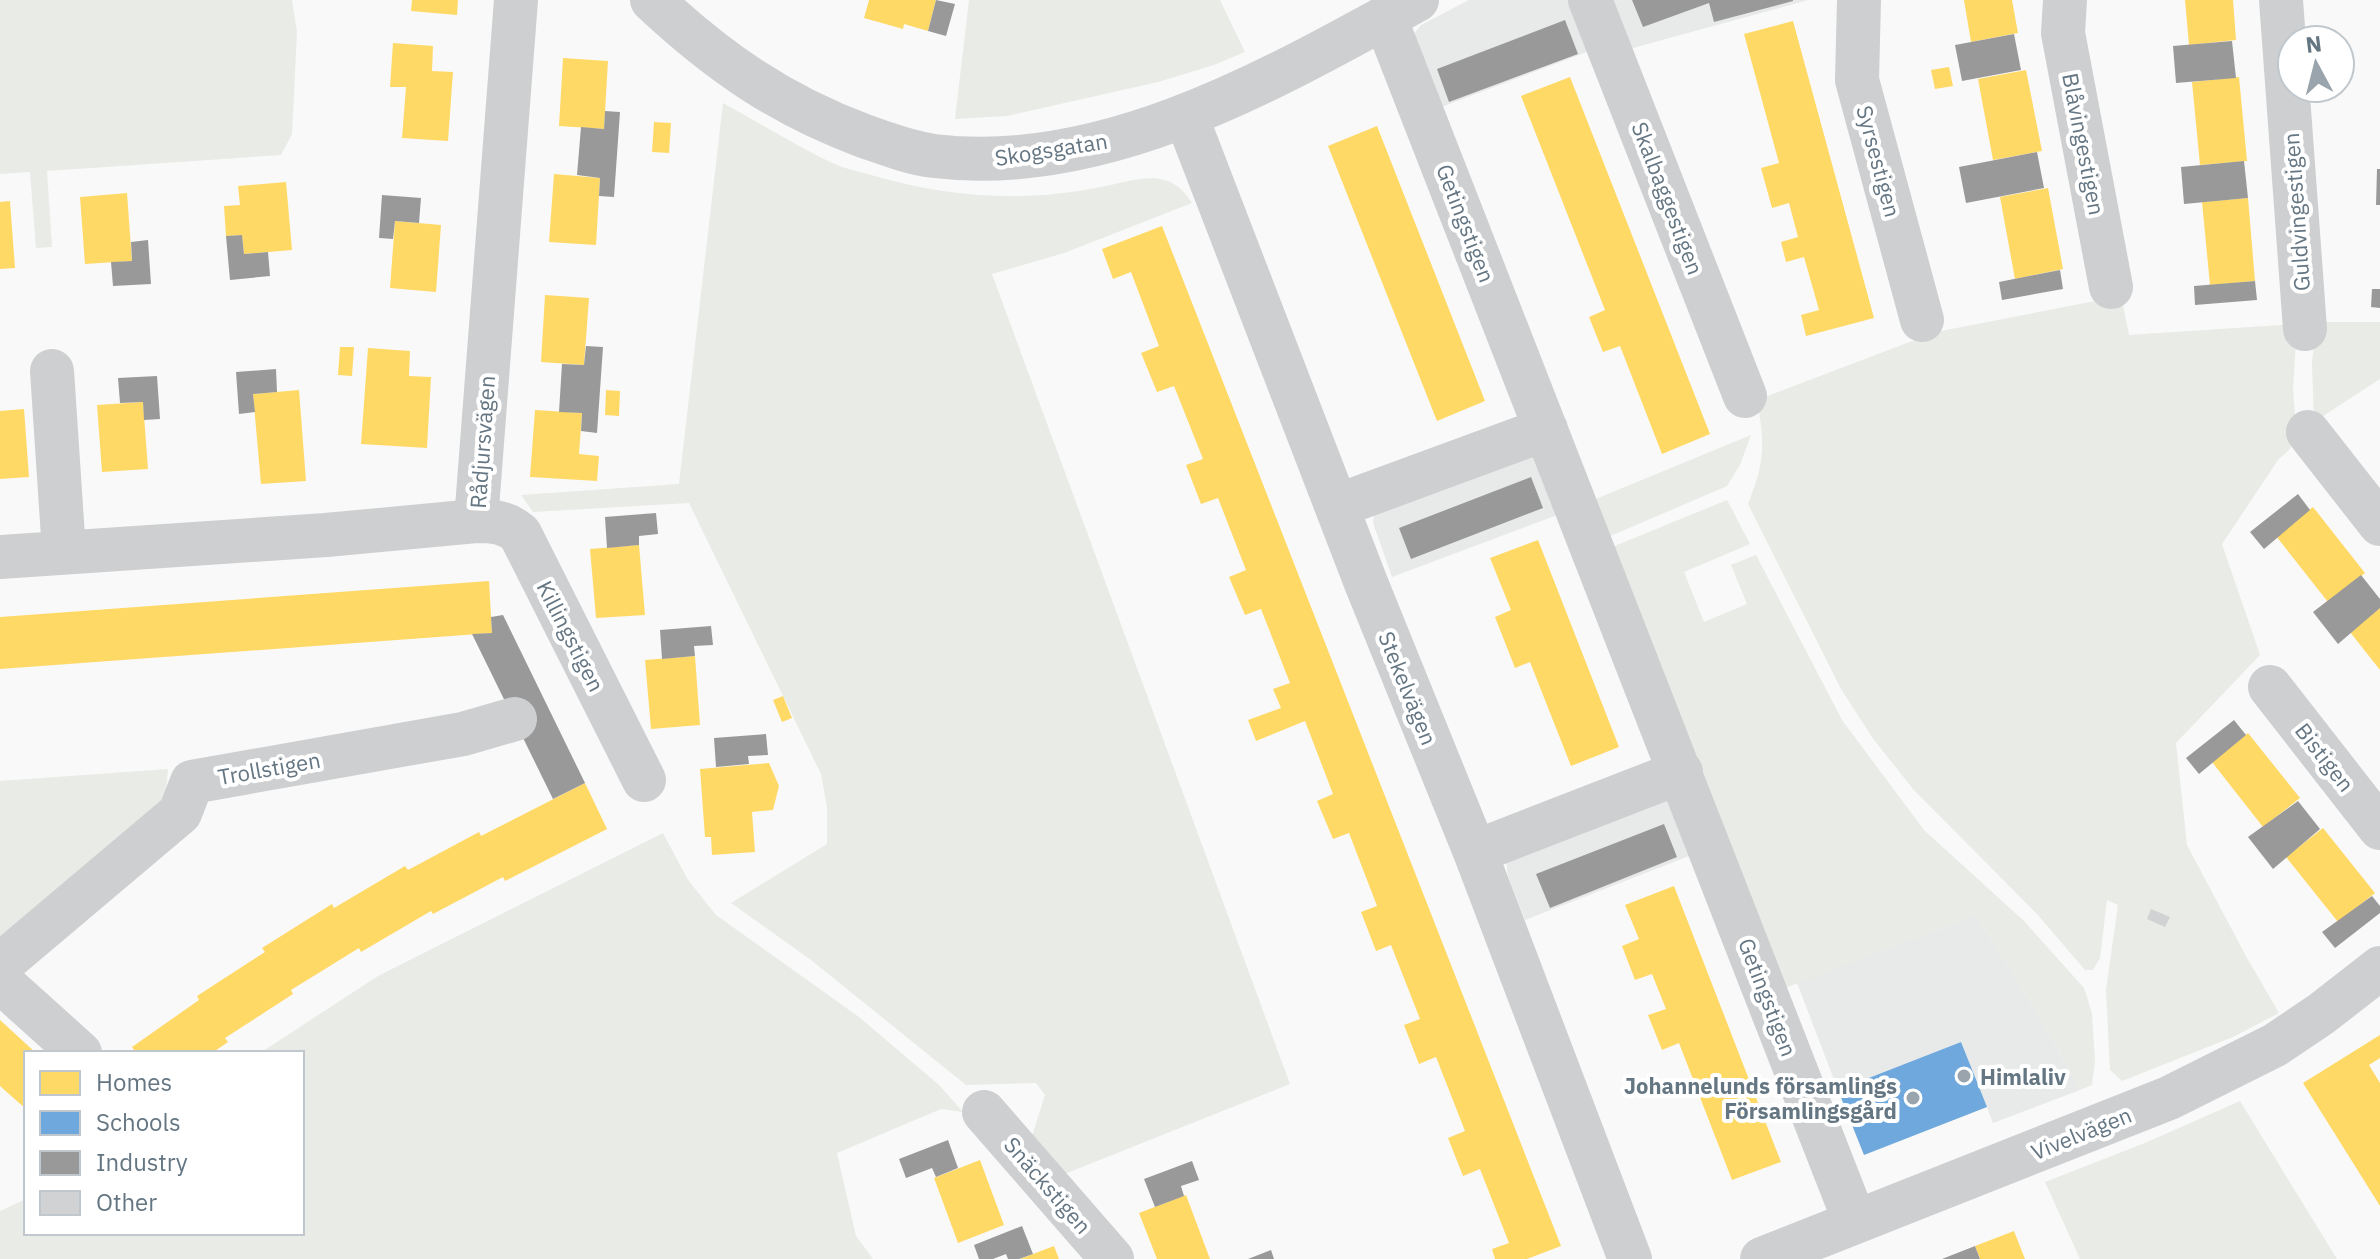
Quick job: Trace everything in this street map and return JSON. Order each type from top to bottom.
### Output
[{"type":"street","name":"Rådjursvägen","points":[[0,557],[326,535],[476,521],[516,0]]},
{"type":"street","name":"Skogsgatan","points":[[652,0],[720,59],[756,85],[800,110],[894,147],[932,156],[979,159],[1068,150],[1135,135],[1186,116],[1310,57],[1401,9]]},
{"type":"street","name":"Skalbaggestigen","points":[[1590,0],[1745,396]]},
{"type":"street","name":"Syrsestigen","points":[[1859,0],[1857,80],[1922,320]]},
{"type":"street","name":"Blåvingestigen","points":[[2065,0],[2063,33],[2111,287]]},
{"type":"street","name":"Guldvingestigen","points":[[2281,0],[2305,329]]},
{"type":"street","name":"Getingstigen","points":[[1401,9],[1546,429],[1855,1222]]},
{"type":"street","name":"Stekelvägen","points":[[1186,116],[1371,597],[1475,852],[1630,1259]]},
{"type":"street","points":[[52,371],[64,552]]},
{"type":"street","points":[[1337,506],[1546,429]]},
{"type":"street","points":[[2308,432],[2380,524]]},
{"type":"street","name":"Killingstigen","points":[[476,521],[509,525],[520,534],[644,780]]},
{"type":"street","name":"Bistigen","points":[[2270,687],[2380,828]]},
{"type":"street","name":"Trollstigen","points":[[0,965],[180,813],[192,782],[463,734],[515,719]]},
{"type":"street","points":[[1475,852],[1681,772]]},
{"type":"street","name":"Vivelvägen","points":[[1762,1259],[2169,1098],[2275,1045],[2380,968]]},
{"type":"street","points":[[0,981],[78,1051]]},
{"type":"street","name":"Snäckstigen","points":[[984,1112],[1112,1259]]},
{"type":"shaded area","points":[[0,0],[292,0],[297,32],[292,134],[281,155],[47,171],[52,247],[36,248],[30,172],[0,174]]},
{"type":"shaded area","points":[[969,0],[1220,0],[1245,52],[1158,82],[1007,116],[955,119]]},
{"type":"shaded area","points":[[1469,0],[1582,0],[1600,47],[1431,111],[1413,35],[1421,25]]},
{"type":"shaded area","points":[[1602,0],[1808,0],[1622,51]]},
{"type":"shaded area","points":[[723,103],[835,164],[900,183],[959,193],[1017,196],[1046,195],[1154,178],[1174,184],[1192,203],[1064,253],[992,274],[1290,1084],[1062,1175],[1031,1139],[1045,1095],[1036,1083],[966,1085],[811,960],[731,903],[827,844],[827,807],[821,774],[689,503],[533,512],[521,495],[679,484]]},
{"type":"shaded area","points":[[2121,296],[2129,335],[2297,324],[2293,389],[2295,415],[2288,439],[2291,448],[2278,460],[2222,544],[2260,655],[2176,743],[2187,845],[2279,1013],[2233,1037],[2122,1081],[2110,1070],[2106,990],[2118,905],[2107,900],[2100,958],[2093,970],[2085,970],[2037,914],[1913,789],[1874,740],[1841,689],[1748,504],[1762,453],[1757,400],[1936,332]]},
{"type":"shaded area","points":[[2316,322],[2380,322],[2380,379],[2314,422],[2312,363]]},
{"type":"shaded area","points":[[1751,435],[1740,465],[1727,486],[1601,540],[1586,503]]},
{"type":"shaded area","points":[[1538,455],[1568,511],[1392,577],[1373,523],[1375,511]]},
{"type":"shaded area","points":[[1727,500],[1750,544],[1684,572],[1704,622],[1747,604],[1731,565],[1756,555],[1842,720],[1924,830],[2024,921],[2084,988],[2092,1013],[2095,1061],[2092,1085],[2080,1090],[2043,1022],[1976,915],[1775,992],[1605,550]]},
{"type":"shaded area","points":[[168,769],[164,816],[0,940],[0,781]]},
{"type":"shaded area","points":[[1653,792],[1676,800],[1702,851],[1525,920],[1508,876],[1506,860]]},
{"type":"shaded area","points":[[663,833],[688,880],[716,915],[859,1017],[939,1085],[963,1112],[941,1109],[837,1153],[856,1236],[873,1259],[0,1259],[0,1211],[24,1200],[24,1235],[304,1235],[304,1051],[263,1051],[378,976]]},
{"type":"shaded area","points":[[1976,915],[2043,1022],[2080,1090],[1993,1123],[1961,1042],[1838,1090],[1797,983]]},
{"type":"shaded area","points":[[2240,1101],[2337,1259],[2080,1259],[2045,1182]]},
{"type":"building: Homes","points":[[412,0],[458,0],[457,15],[411,11]]},
{"type":"building: Homes","points":[[869,0],[936,0],[928,31],[904,24],[903,29],[864,18]]},
{"type":"building: Homes","points":[[1964,0],[2012,0],[2018,33],[1971,42]]},
{"type":"building: Homes","points":[[2185,0],[2233,0],[2236,40],[2189,45]]},
{"type":"building: Homes","points":[[1793,21],[1874,318],[1806,336],[1801,315],[1819,310],[1804,257],[1786,262],[1781,242],[1798,237],[1789,203],[1772,208],[1761,168],[1779,163],[1744,34]]},
{"type":"building: Homes","points":[[393,43],[433,46],[432,71],[453,72],[448,141],[402,138],[406,87],[390,87]]},
{"type":"building: Homes","points":[[563,58],[608,61],[604,129],[559,126]]},
{"type":"building: Homes","points":[[1949,67],[1953,86],[1935,89],[1931,70]]},
{"type":"building: Homes","points":[[2026,70],[2042,151],[1993,160],[1978,79]]},
{"type":"building: Homes","points":[[1570,77],[1710,434],[1662,454],[1620,346],[1603,352],[1589,317],[1605,310],[1521,96]]},
{"type":"building: Homes","points":[[2239,77],[2247,161],[2200,165],[2192,82]]},
{"type":"building: Homes","points":[[654,122],[671,123],[669,153],[652,152]]},
{"type":"building: Homes","points":[[1377,126],[1485,401],[1437,421],[1328,146]]},
{"type":"building: Homes","points":[[554,174],[600,178],[596,245],[549,242]]},
{"type":"building: Homes","points":[[286,182],[292,250],[244,254],[242,235],[226,236],[224,206],[240,205],[238,186]]},
{"type":"building: Homes","points":[[2048,188],[2063,269],[2015,279],[2000,197]]},
{"type":"building: Homes","points":[[127,193],[132,261],[85,264],[80,197]]},
{"type":"building: Homes","points":[[2248,198],[2255,281],[2210,285],[2202,202]]},
{"type":"building: Homes","points":[[10,201],[15,268],[0,269],[0,202]]},
{"type":"building: Homes","points":[[395,221],[441,225],[436,292],[390,288]]},
{"type":"building: Homes","points":[[1162,226],[1561,1246],[1527,1259],[1495,1259],[1492,1249],[1509,1243],[1480,1169],[1463,1176],[1448,1138],[1465,1131],[1436,1057],[1419,1064],[1404,1025],[1420,1019],[1391,945],[1376,951],[1361,912],[1377,906],[1349,833],[1333,839],[1317,801],[1333,794],[1305,721],[1256,741],[1248,720],[1281,708],[1273,689],[1290,683],[1261,609],[1245,615],[1229,577],[1246,570],[1218,498],[1201,504],[1186,465],[1203,459],[1174,386],[1157,392],[1141,353],[1159,346],[1131,272],[1113,279],[1102,249]]},
{"type":"building: Homes","points":[[545,295],[589,298],[584,365],[541,362]]},
{"type":"building: Homes","points":[[340,347],[354,347],[352,376],[338,375]]},
{"type":"building: Homes","points":[[368,348],[410,351],[409,376],[431,377],[427,448],[361,444]]},
{"type":"building: Homes","points":[[299,390],[306,481],[261,484],[253,394]]},
{"type":"building: Homes","points":[[606,390],[620,391],[619,416],[605,415]]},
{"type":"building: Homes","points":[[143,402],[148,469],[102,472],[97,405]]},
{"type":"building: Homes","points":[[24,409],[29,477],[0,479],[0,411]]},
{"type":"building: Homes","points":[[535,410],[582,413],[579,454],[599,456],[597,481],[530,477]]},
{"type":"building: Homes","points":[[2313,507],[2365,573],[2328,602],[2276,536]]},
{"type":"building: Homes","points":[[1538,540],[1619,747],[1571,766],[1530,662],[1515,668],[1495,617],[1511,610],[1490,558]]},
{"type":"building: Homes","points":[[639,545],[645,615],[596,618],[590,549]]},
{"type":"building: Homes","points":[[489,581],[492,633],[0,669],[0,617]]},
{"type":"building: Homes","points":[[2380,608],[2380,670],[2350,632]]},
{"type":"building: Homes","points":[[695,656],[700,725],[651,729],[645,660]]},
{"type":"building: Homes","points":[[783,696],[792,718],[782,722],[773,700]]},
{"type":"building: Homes","points":[[2248,733],[2300,798],[2263,827],[2212,762]]},
{"type":"building: Homes","points":[[769,763],[779,786],[773,810],[752,812],[755,852],[712,855],[711,837],[705,837],[700,769]]},
{"type":"building: Homes","points":[[585,783],[607,829],[505,881],[503,877],[433,914],[431,911],[361,952],[359,948],[291,990],[293,994],[225,1038],[228,1042],[215,1051],[135,1051],[132,1047],[199,1000],[197,996],[265,952],[262,948],[332,904],[334,908],[405,866],[408,870],[479,832],[481,836]]},
{"type":"building: Homes","points":[[2323,828],[2375,893],[2338,922],[2286,857]]},
{"type":"building: Homes","points":[[1674,886],[1781,1162],[1732,1180],[1679,1043],[1662,1050],[1648,1015],[1666,1009],[1652,974],[1635,980],[1622,946],[1639,939],[1625,905]]},
{"type":"building: Homes","points":[[0,1020],[34,1051],[24,1051],[24,1107],[0,1086]]},
{"type":"building: Homes","points":[[2380,1035],[2380,1058],[2369,1065],[2380,1083],[2380,1206],[2303,1083]]},
{"type":"building: Homes","points":[[980,1160],[1004,1225],[958,1243],[934,1178]]},
{"type":"building: Homes","points":[[1186,1195],[1210,1259],[1157,1259],[1139,1213]]},
{"type":"building: Homes","points":[[2014,1231],[2025,1259],[1980,1259],[1975,1246]]},
{"type":"building: Homes","points":[[1054,1246],[1059,1259],[1020,1259]]},
{"type":"building: Schools","name":"Johannelunds församlings Församlingsgård","points":[[1961,1042],[1987,1107],[1864,1155],[1838,1090]]},
{"type":"building: Industry","points":[[936,0],[955,4],[946,36],[928,31]]},
{"type":"building: Industry","points":[[1632,0],[1793,1],[1714,22],[1709,3],[1643,27]]},
{"type":"building: Industry","points":[[1565,20],[1578,54],[1449,102],[1437,69]]},
{"type":"building: Industry","points":[[2014,34],[2021,70],[1962,81],[1955,45]]},
{"type":"building: Industry","points":[[2232,41],[2236,78],[2176,83],[2173,46]]},
{"type":"building: Industry","points":[[605,111],[620,112],[614,197],[599,196],[600,178],[577,175],[581,127],[604,129]]},
{"type":"building: Industry","points":[[2037,152],[2044,188],[1966,203],[1959,167]]},
{"type":"building: Industry","points":[[2244,161],[2248,198],[2184,204],[2181,167]]},
{"type":"building: Industry","points":[[2377,169],[2380,169],[2380,205],[2376,205]]},
{"type":"building: Industry","points":[[382,195],[421,198],[419,223],[395,221],[393,239],[379,238]]},
{"type":"building: Industry","points":[[242,235],[244,254],[268,252],[270,276],[230,280],[226,236]]},
{"type":"building: Industry","points":[[148,240],[151,284],[113,286],[111,262],[132,261],[131,242]]},
{"type":"building: Industry","points":[[2060,270],[2063,289],[2002,300],[1999,282]]},
{"type":"building: Industry","points":[[2255,281],[2257,300],[2195,305],[2194,286]]},
{"type":"building: Industry","points":[[2372,289],[2380,289],[2380,308],[2371,307]]},
{"type":"building: Industry","points":[[586,346],[603,347],[597,433],[581,431],[582,413],[559,412],[562,364],[584,365]]},
{"type":"building: Industry","points":[[276,369],[277,392],[253,394],[255,412],[239,414],[236,372]]},
{"type":"building: Industry","points":[[157,376],[160,419],[144,420],[143,402],[120,403],[118,378]]},
{"type":"building: Industry","points":[[1531,477],[1543,508],[1411,559],[1399,528]]},
{"type":"building: Industry","points":[[2298,494],[2310,510],[2264,549],[2250,532]]},
{"type":"building: Industry","points":[[656,513],[658,534],[639,536],[639,545],[607,548],[605,517]]},
{"type":"building: Industry","points":[[2361,575],[2380,599],[2380,608],[2338,644],[2313,612]]},
{"type":"building: Industry","points":[[503,615],[585,783],[553,799],[472,634],[492,633],[491,617]]},
{"type":"building: Industry","points":[[711,626],[713,645],[694,646],[695,656],[662,659],[660,630]]},
{"type":"building: Industry","points":[[2234,720],[2246,735],[2199,774],[2186,758]]},
{"type":"building: Industry","points":[[766,734],[768,755],[748,756],[749,764],[716,767],[714,738]]},
{"type":"building: Industry","points":[[2298,801],[2320,829],[2273,869],[2248,837]]},
{"type":"building: Industry","points":[[1664,824],[1677,857],[1550,908],[1536,874]]},
{"type":"building: Industry","points":[[2372,896],[2380,906],[2380,913],[2335,948],[2322,932]]},
{"type":"building: Industry","points":[[948,1140],[958,1168],[936,1177],[932,1168],[906,1178],[899,1159]]},
{"type":"building: Industry","points":[[1192,1161],[1199,1180],[1181,1186],[1184,1196],[1155,1207],[1144,1179]]},
{"type":"building: Industry","points":[[1022,1226],[1033,1254],[1019,1259],[1008,1259],[1006,1254],[993,1259],[979,1259],[974,1245]]},
{"type":"building: Industry","points":[[1975,1246],[1980,1259],[1942,1259]]},
{"type":"building: Industry","points":[[1271,1250],[1274,1259],[1248,1259]]},
{"type":"building: Other","points":[[2151,909],[2170,917],[2165,927],[2147,919]]},
{"type":"place","name":"Himlaliv","points":[[1964,1076]]},
{"type":"place","name":"Johannelunds församlings Församlingsgård","points":[[1913,1098]]}]
